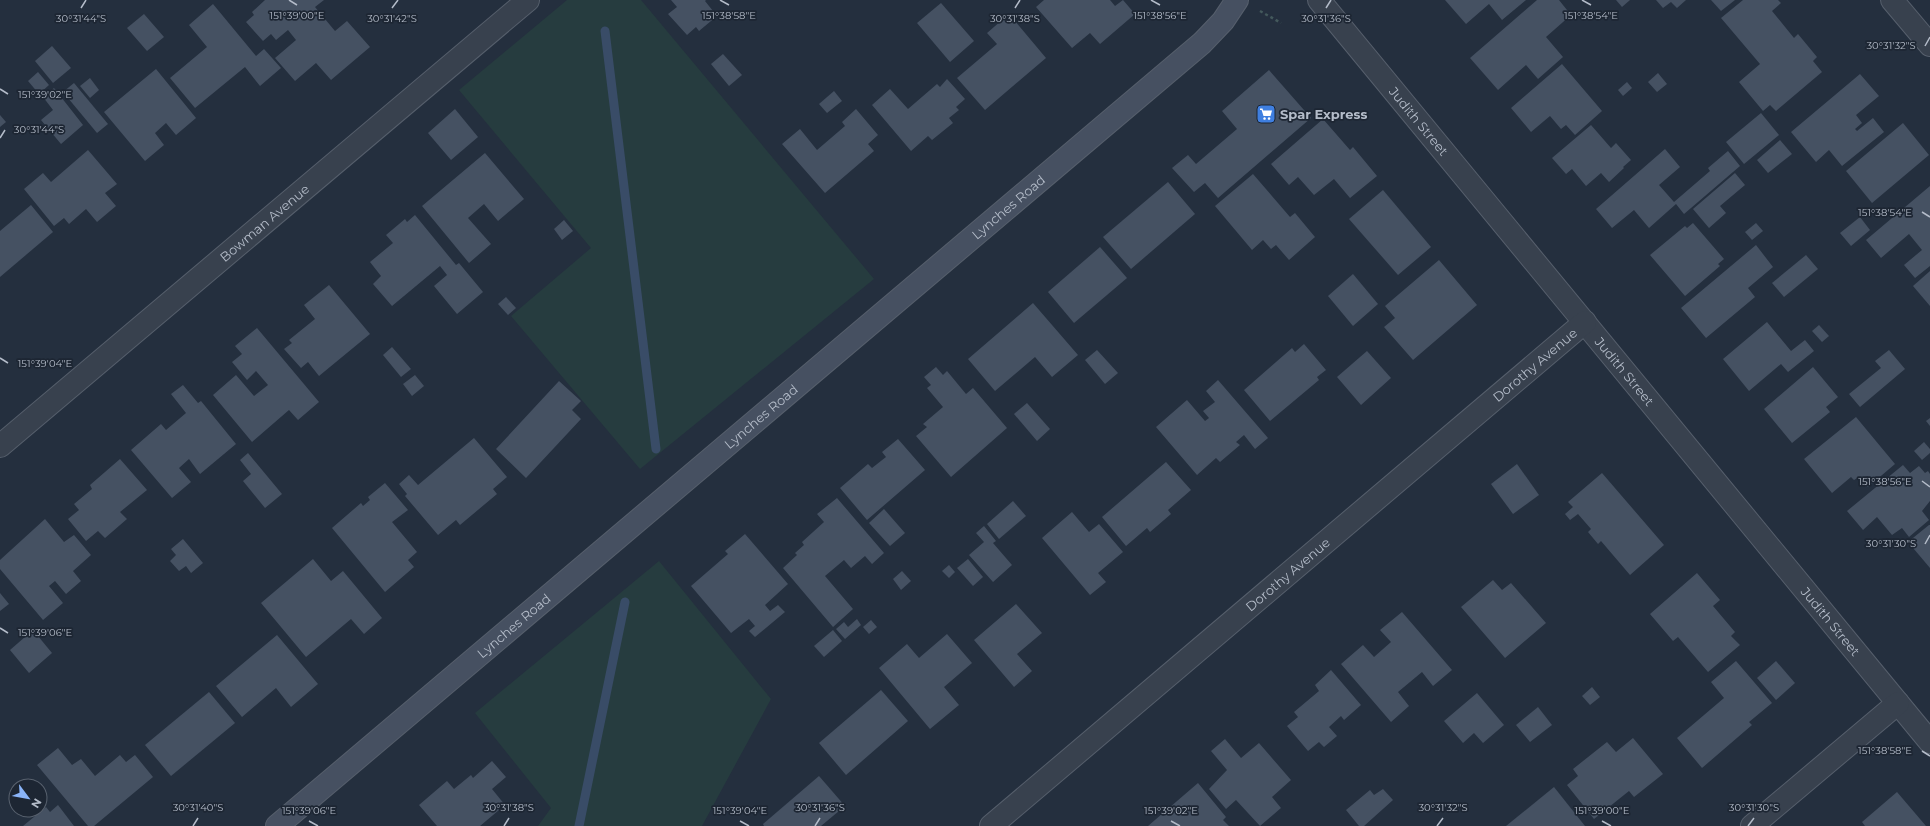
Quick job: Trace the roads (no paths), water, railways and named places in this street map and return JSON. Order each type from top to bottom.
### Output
[{"type":"street","name":"Bowman Avenue","points":[[0,446],[528,0]]},
{"type":"street","name":"Lynches Road","points":[[277,826],[1202,43],[1223,21],[1237,0]]},
{"type":"street","name":"Judith Street","points":[[1319,0],[1930,742]]},
{"type":"street","points":[[1892,0],[1930,46]]},
{"type":"street","name":"Dorothy Avenue","points":[[991,826],[1585,322]]},
{"type":"street","points":[[1752,826],[1898,703]]},
{"type":"waterway","points":[[605,31],[656,449]]},
{"type":"waterway","points":[[579,826],[625,602]]},
{"type":"place","name":"Spar Express","points":[[1266,114]]}]
